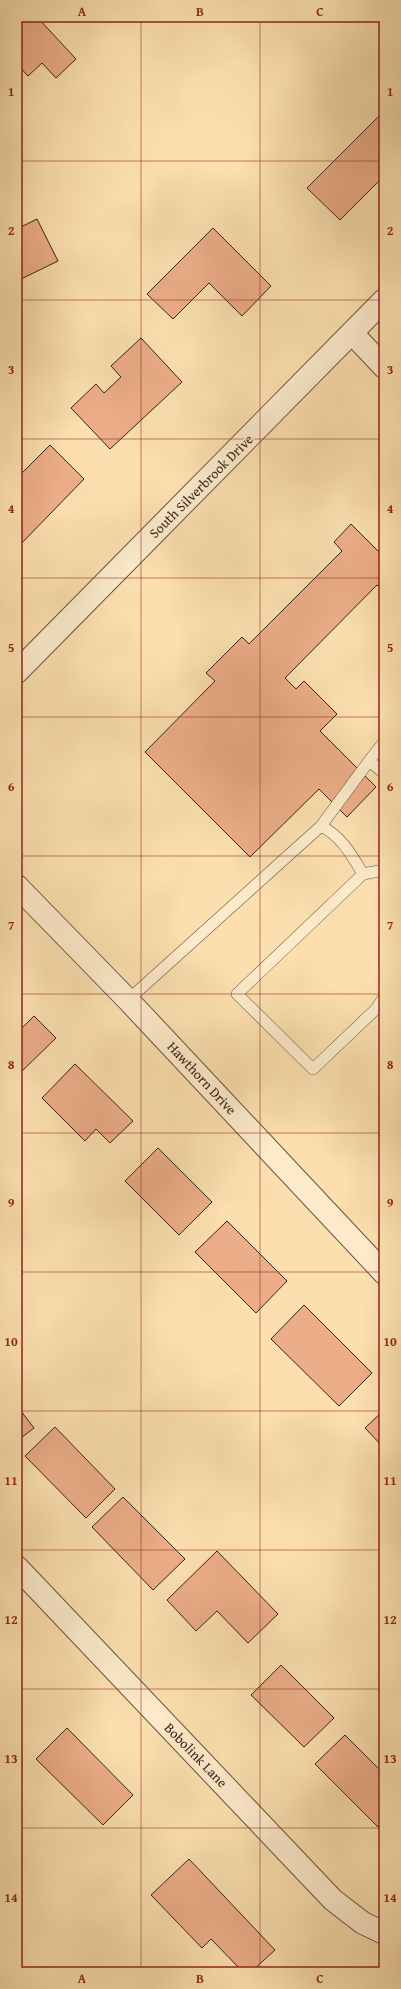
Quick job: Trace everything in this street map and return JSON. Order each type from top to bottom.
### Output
[{"type":"street","name":"South Silverbrook Drive","points":[[17,672],[384,300]]},
{"type":"street","points":[[352,334],[384,367]]},
{"type":"street","name":"Hawthorn Drive","points":[[17,886],[128,1000],[384,1272]]},
{"type":"street","name":"Bobolink Lane","points":[[17,1567],[333,1900],[363,1923],[384,1933]]},
{"type":"lane","points":[[128,1000],[321,826],[384,742]]},
{"type":"lane","points":[[369,761],[384,773]]},
{"type":"lane","points":[[321,826],[330,831],[348,847],[362,874]]},
{"type":"lane","points":[[384,870],[362,874],[237,994],[313,1069],[376,1009],[384,997]]},
{"type":"building","points":[[17,17],[37,17],[76,59],[56,78],[42,63],[28,76],[17,64]]},
{"type":"building","points":[[379,116],[384,120],[384,176],[340,220],[307,188]]},
{"type":"building","points":[[37,219],[58,261],[17,281],[17,229]]},
{"type":"building","points":[[213,228],[271,286],[242,316],[209,283],[173,319],[147,294]]},
{"type":"building","points":[[141,338],[182,382],[110,449],[71,408],[96,384],[104,393],[121,377],[111,366]]},
{"type":"building","points":[[50,445],[84,479],[17,548],[17,478]]},
{"type":"building","points":[[351,524],[384,557],[384,586],[381,588],[377,585],[285,678],[296,689],[304,681],[337,714],[320,731],[376,787],[347,817],[319,789],[250,857],[145,752],[215,681],[206,673],[242,637],[249,644],[342,551],[334,542]]},
{"type":"building","points":[[34,1016],[56,1038],[17,1076],[17,1033]]},
{"type":"building","points":[[75,1064],[133,1121],[110,1143],[96,1129],[85,1141],[42,1098]]},
{"type":"building","points":[[158,1148],[212,1202],[179,1235],[125,1181]]},
{"type":"building","points":[[227,1221],[287,1281],[256,1313],[195,1252]]},
{"type":"building","points":[[304,1305],[372,1373],[339,1406],[271,1339]]},
{"type":"building","points":[[17,1406],[34,1428],[17,1441]]},
{"type":"building","points":[[384,1410],[384,1448],[365,1428]]},
{"type":"building","points":[[55,1427],[115,1489],[86,1518],[25,1456]]},
{"type":"building","points":[[123,1497],[185,1559],[153,1590],[92,1527]]},
{"type":"building","points":[[217,1551],[278,1614],[248,1643],[217,1611],[196,1631],[167,1600]]},
{"type":"building","points":[[281,1665],[334,1718],[304,1747],[251,1695]]},
{"type":"building","points":[[67,1728],[133,1795],[103,1825],[36,1759]]},
{"type":"building","points":[[345,1735],[384,1774],[384,1823],[379,1828],[315,1764]]},
{"type":"building","points":[[189,1859],[275,1950],[251,1972],[243,1972],[211,1939],[202,1948],[151,1895]]}]
